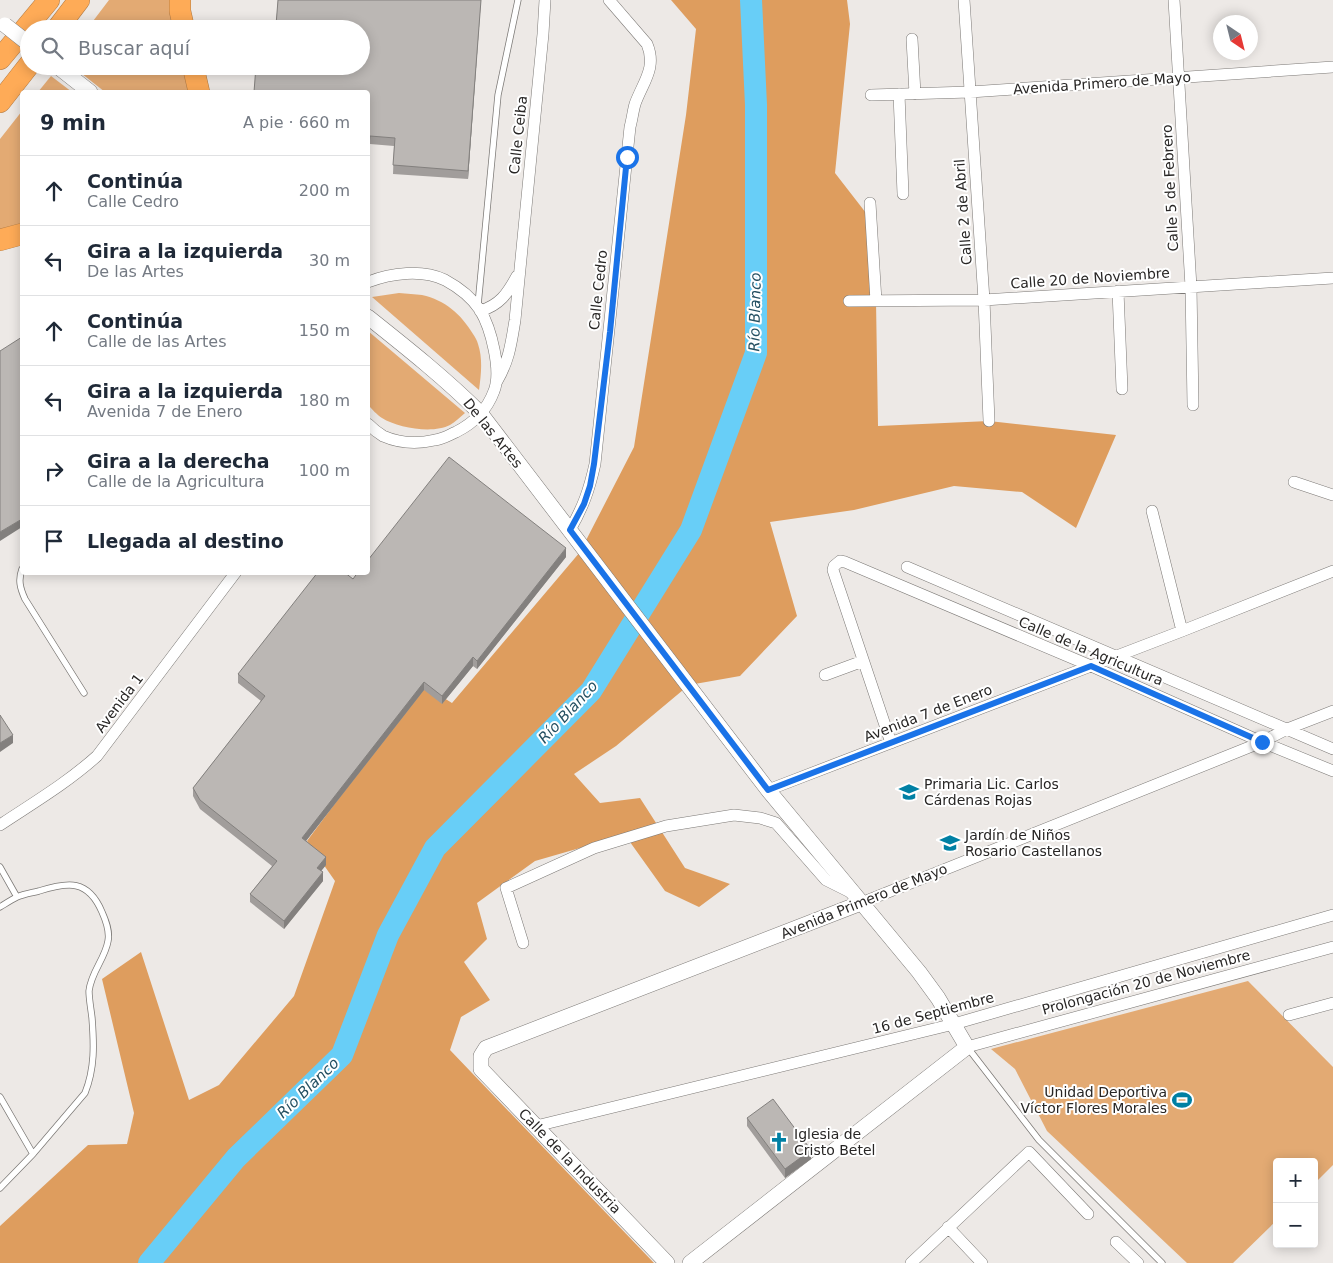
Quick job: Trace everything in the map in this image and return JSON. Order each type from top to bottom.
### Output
[{"type":"highway","points":[[32,20],[49,0]]},
{"type":"highway","points":[[64,20],[79,0]]},
{"type":"highway","points":[[180,0],[182,20]]},
{"type":"highway","points":[[0,59],[20,35]]},
{"type":"highway","points":[[0,102],[21,75]]},
{"type":"highway","points":[[195,75],[199,90]]},
{"type":"highway","points":[[0,240],[20,235]]},
{"type":"street","name":"Calle Ceiba","points":[[481,414],[495,390],[496,383],[509,356],[515,320],[545,0]]},
{"type":"street","name":"Calle Cedro","points":[[570,530],[584,504],[594,464],[630,127],[635,105],[650,66],[650,52],[646,44],[609,0]]},
{"type":"street","name":"Calle 2 de Abril","points":[[964,0],[984,300],[989,421]]},
{"type":"street","name":"Calle 5 de Febrero","points":[[1174,0],[1191,286],[1193,405]]},
{"type":"street","points":[[3,23],[20,37]]},
{"type":"street","points":[[912,39],[915,94]]},
{"type":"street","name":"Avenida Primero de Mayo","points":[[870,95],[970,92],[1333,67]]},
{"type":"street","points":[[68,75],[87,90]]},
{"type":"street","points":[[899,94],[903,194]]},
{"type":"street","points":[[870,203],[876,301]]},
{"type":"street","name":"Calle Ceiba","points":[[479,309],[489,308],[499,302],[507,294],[520,273]]},
{"type":"street","points":[[370,281],[397,274],[422,274],[444,280],[463,292],[479,309],[490,336],[495,351],[496,383]]},
{"type":"street","name":"Calle 20 de Noviembre","points":[[849,301],[984,300],[1333,278]]},
{"type":"street","points":[[1118,291],[1122,389]]},
{"type":"street","name":"De las Artes","points":[[370,319],[433,369],[481,414],[768,790],[919,972],[938,998],[967,1047]]},
{"type":"street","points":[[370,426],[383,436],[405,442],[425,442],[443,439],[468,426],[481,414]]},
{"type":"street","points":[[1294,482],[1333,495]]},
{"type":"street","points":[[1152,511],[1182,631]]},
{"type":"street","name":"Calle de la Agricultura","points":[[863,661],[833,570],[836,563],[840,561],[1104,661],[1280,733],[1333,749]]},
{"type":"street","name":"Calle de la Agricultura","points":[[907,567],[1104,661],[1262,742],[1333,771]]},
{"type":"street","name":"Avenida 7 de Enero","points":[[768,790],[1333,571]]},
{"type":"street","name":"Avenida 1","points":[[0,825],[58,788],[97,756],[234,575]]},
{"type":"street","points":[[825,675],[863,661],[891,743]]},
{"type":"street","name":"Avenida Primero de Mayo","points":[[481,1056],[486,1048],[858,899],[1262,742],[1333,712]]},
{"type":"street","points":[[523,943],[506,888],[594,848],[666,826],[734,815],[760,818],[776,823],[826,880],[858,899]]},
{"type":"street","name":"16 de Septiembre","points":[[536,1126],[954,1024],[1333,915]]},
{"type":"street","name":"Prolongación 20 de Noviembre","points":[[967,1047],[1333,947]]},
{"type":"street","points":[[1289,1015],[1333,1003]]},
{"type":"street","points":[[690,1263],[967,1047]]},
{"type":"street","name":"Calle de la Industria","points":[[481,1056],[481,1069],[667,1263]]},
{"type":"street","points":[[911,1263],[1029,1152],[1088,1214]]},
{"type":"street","points":[[948,1227],[982,1263]]},
{"type":"street","points":[[1116,1242],[1138,1263]]},
{"type":"lane","points":[[479,309],[498,95],[518,0]]},
{"type":"lane","points":[[20,575],[20,586],[25,599],[84,693]]},
{"type":"lane","points":[[0,867],[17,897]]},
{"type":"lane","points":[[0,907],[17,897],[58,885],[78,886],[90,893],[98,903],[108,930],[109,940],[92,977],[89,991],[93,1034],[93,1068],[85,1093],[33,1154],[0,1188]]},
{"type":"lane","points":[[967,1047],[1039,1140],[1162,1263]]},
{"type":"lane","points":[[0,1097],[33,1154]]},
{"type":"shaded area","points":[[109,0],[174,0],[177,20],[94,20]]},
{"type":"shaded area","points":[[671,0],[847,0],[850,24],[835,173],[866,213],[876,301],[878,426],[989,421],[1116,435],[1076,528],[1022,492],[954,486],[854,510],[770,522],[797,616],[740,676],[689,685],[616,746],[574,774],[600,803],[640,798],[685,868],[730,884],[699,907],[665,891],[625,835],[535,861],[477,903],[487,939],[464,962],[490,1000],[461,1017],[450,1050],[654,1263],[0,1263],[0,1226],[88,1145],[127,1144],[134,1113],[102,979],[141,952],[189,1100],[219,1085],[294,996],[335,881],[307,841],[423,685],[452,703],[580,552],[634,447],[686,115],[696,29]]},
{"type":"shaded area","points":[[83,75],[187,75],[191,90],[102,90]]},
{"type":"shaded area","points":[[51,76],[69,90],[40,90]]},
{"type":"shaded area","points":[[20,114],[20,228],[0,233],[0,139]]},
{"type":"shaded area","points":[[399,293],[422,295],[438,300],[452,309],[463,320],[476,339],[480,350],[479,390],[372,297]]},
{"type":"shaded area","points":[[370,333],[465,413],[450,425],[434,429],[416,429],[397,425],[378,415],[370,407]]},
{"type":"shaded area","name":"Unidad Deportiva Víctor Flores Morales","points":[[1248,981],[1333,1067],[1333,1165],[1318,1180],[1318,1158],[1273,1158],[1273,1224],[1233,1263],[1187,1263],[1047,1131],[1015,1069],[991,1049]]},
{"type":"building","points":[[278,0],[481,0],[468,171],[393,165],[395,138],[370,136],[370,90],[254,90],[255,75],[370,75],[370,20],[276,20]]},
{"type":"building","points":[[20,338],[20,520],[0,532],[0,351]]},
{"type":"building","points":[[449,457],[566,548],[477,661],[473,657],[442,696],[424,682],[302,838],[326,857],[317,868],[323,872],[284,921],[250,894],[277,861],[200,800],[193,788],[265,696],[238,674],[316,575],[348,575],[353,579],[356,575],[370,575],[370,557]]},
{"type":"building","points":[[0,715],[13,735],[0,743]]},
{"type":"building","name":"Iglesia de Cristo Betel","points":[[773,1099],[811,1150],[785,1169],[747,1118]]},
{"type":"waterway","name":"Río Blanco","points":[[149,1263],[236,1158],[342,1055],[388,935],[435,848],[591,691],[691,530],[756,353],[756,105],[751,0]]},
{"type":"place","name":"Primaria Lic. Carlos Cárdenas Rojas","points":[[909,792]]},
{"type":"place","name":"Jardín de Niños Rosario Castellanos","points":[[950,843]]},
{"type":"place","name":"Unidad Deportiva Víctor Flores Morales","points":[[1182,1100]]},
{"type":"place","name":"Iglesia de Cristo Betel","points":[[779,1142]]},
{"type":"route","points":[[627,157],[610,332],[594,464],[584,504],[570,530],[768,790],[1091,666],[1262,742]]}]
